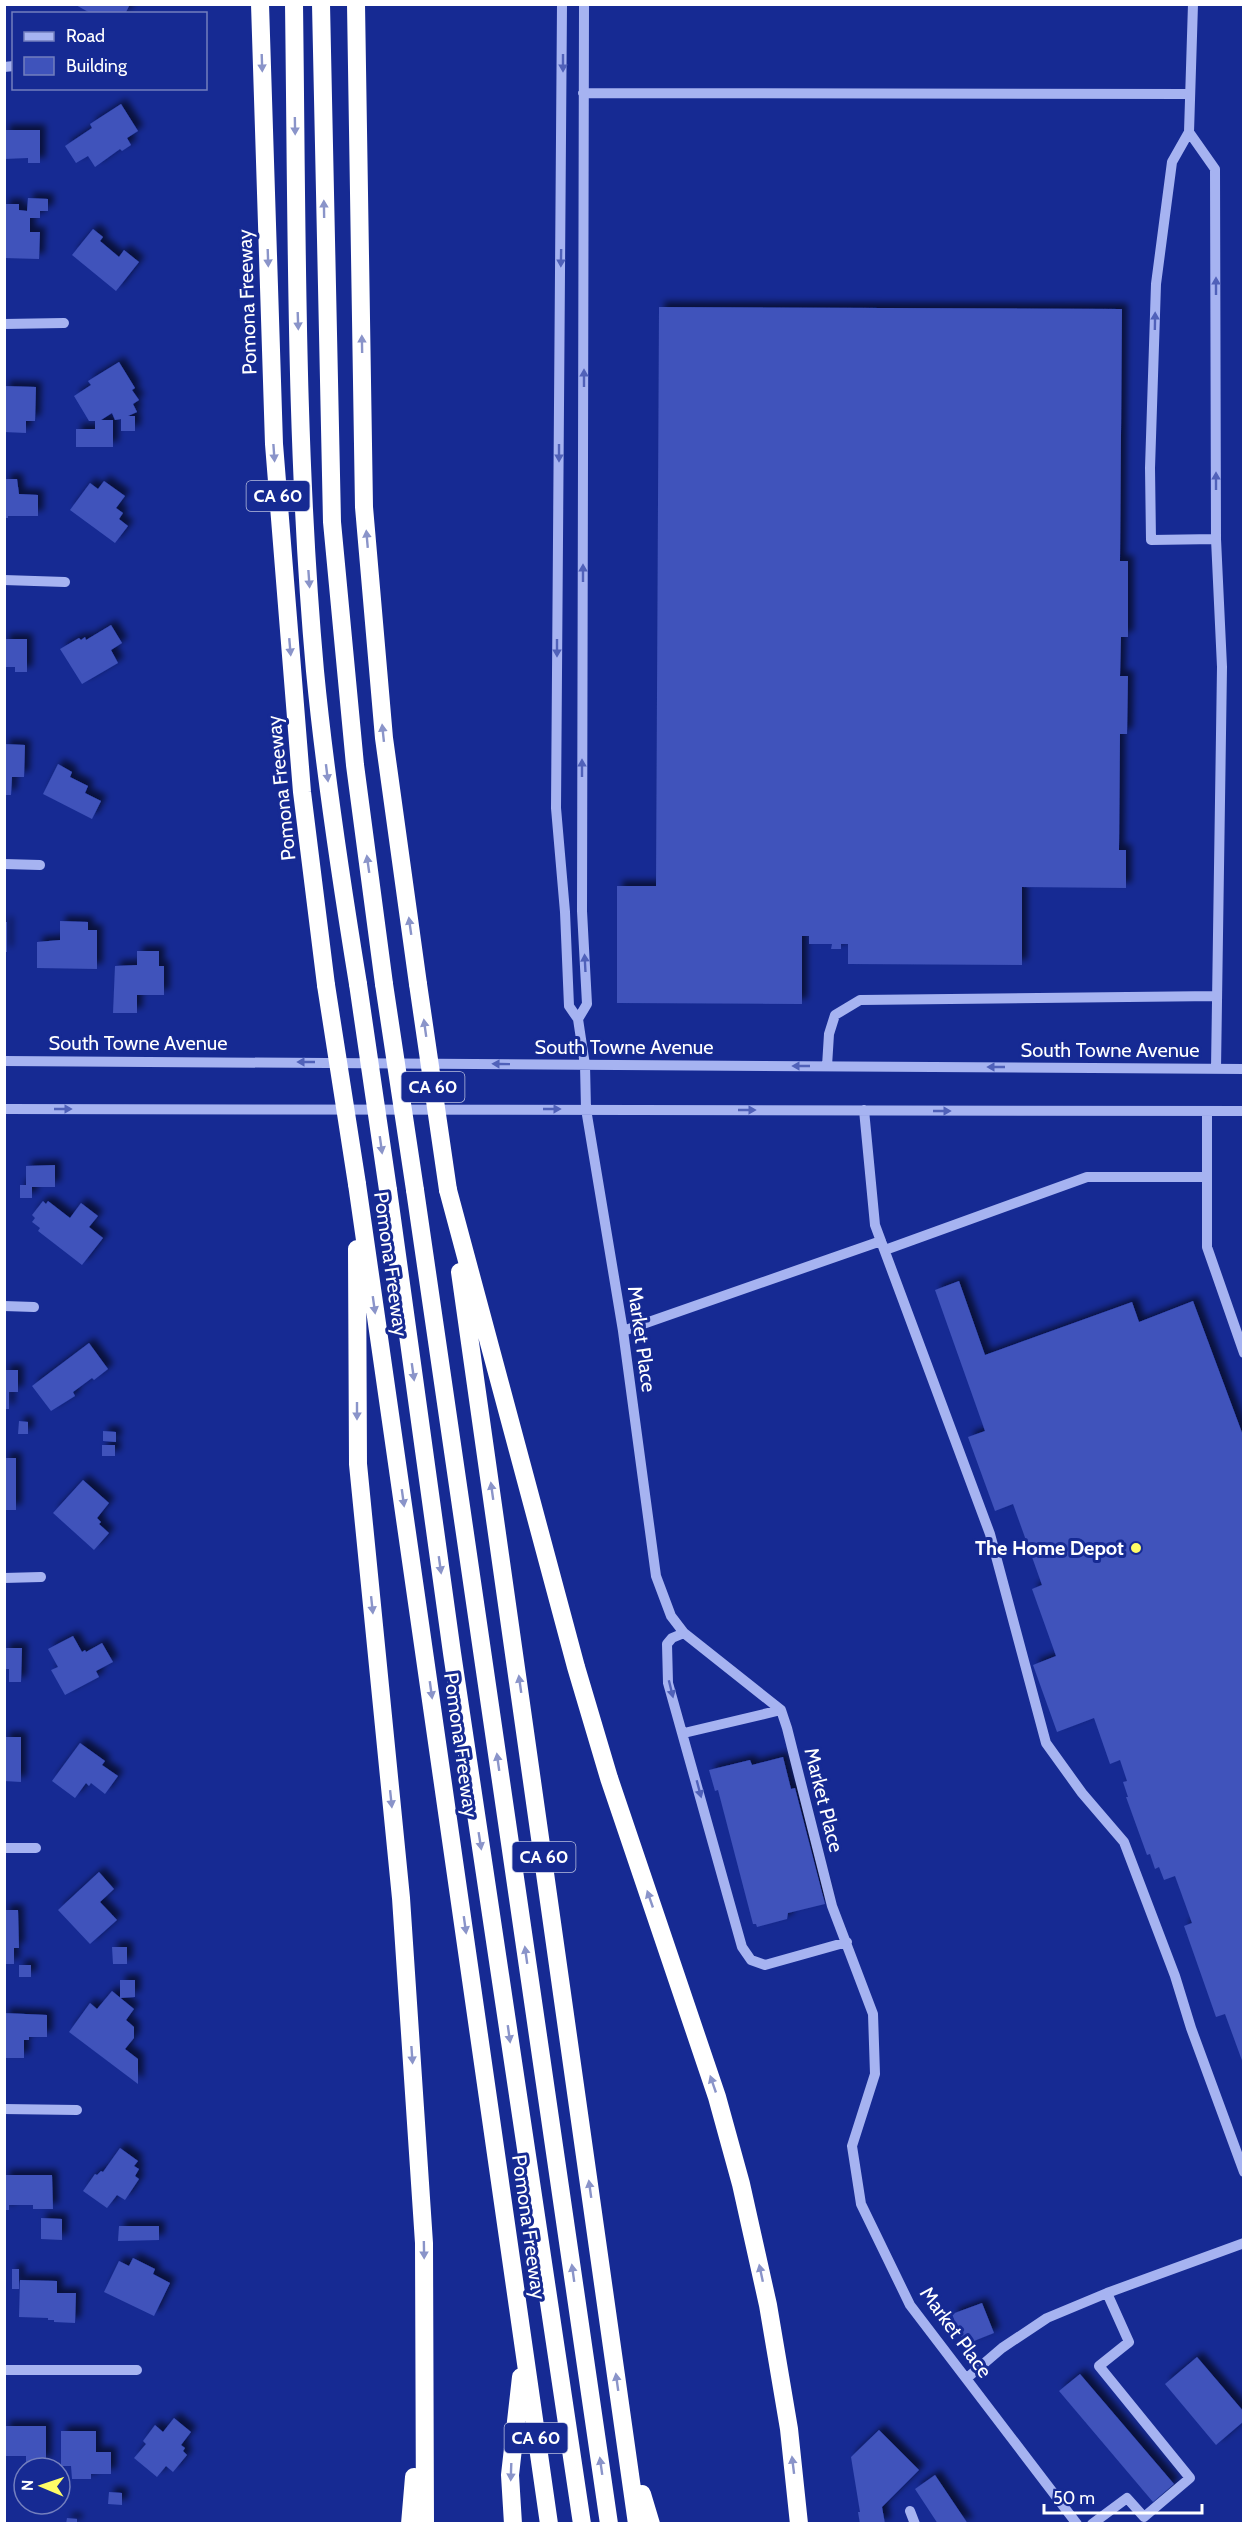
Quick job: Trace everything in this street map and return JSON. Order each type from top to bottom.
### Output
[{"type":"highway","name":"Pomona Freeway","points":[[260,4],[274,444],[302,792],[326,985],[357,1184],[549,2523]]},
{"type":"highway","points":[[294,4],[298,312],[307,558],[315,671],[330,800],[388,1190],[452,1653],[582,2523]]},
{"type":"highway","points":[[321,4],[332,522],[355,765],[384,984],[609,2523]]},
{"type":"highway","name":"CA 60","points":[[356,4],[364,507],[384,738],[637,2523]]},
{"type":"highway","points":[[357,1184],[358,1464],[402,1909],[424,2242],[425,2523]]},
{"type":"highway","points":[[448,1190],[576,1667],[613,1789],[717,2097],[741,2184],[768,2305],[787,2418],[799,2523]]},
{"type":"highway","points":[[410,2523],[425,2349]]},
{"type":"highway","points":[[513,2523],[510,2475],[523,2352]]},
{"type":"highway","points":[[626,2442],[651,2523]]},
{"type":"street","points":[[562,4],[556,808],[565,912],[569,1006],[578,1019],[587,1004],[582,910],[584,4]]},
{"type":"street","points":[[1193,4],[1189,132],[1172,162],[1156,284],[1150,468],[1151,540],[1216,540]]},
{"type":"street","points":[[583,93],[1189,94]]},
{"type":"street","points":[[1189,132],[1215,169],[1216,540],[1222,667],[1216,1069]]},
{"type":"street","points":[[4,324],[64,323]]},
{"type":"street","points":[[4,580],[65,582]]},
{"type":"street","points":[[4,864],[40,865]]},
{"type":"street","points":[[826,1066],[829,1034],[835,1015],[860,1000],[1217,996]]},
{"type":"street","name":"Market Place","points":[[578,1019],[585,1065],[586,1109],[623,1330],[656,1576],[671,1616],[684,1633],[781,1710],[832,1906],[873,2014],[875,2074],[852,2146],[861,2204],[910,2305],[1077,2523]]},
{"type":"street","name":"South Towne Avenue","points":[[4,1061],[1244,1069]]},
{"type":"street","points":[[4,1109],[1244,1112]]},
{"type":"street","points":[[864,1110],[875,1225],[990,1534],[1046,1743],[1082,1793],[1124,1842],[1175,1976],[1194,2038],[1244,2172]]},
{"type":"street","points":[[1207,1111],[1207,1247],[1244,1353]]},
{"type":"street","points":[[623,1330],[1087,1178],[1207,1177]]},
{"type":"street","points":[[4,1306],[34,1307]]},
{"type":"street","points":[[4,1578],[41,1577]]},
{"type":"street","points":[[684,1633],[672,1638],[667,1644],[668,1683],[684,1733],[742,1947],[751,1960],[765,1965],[847,1942]]},
{"type":"street","points":[[684,1733],[781,1710]]},
{"type":"street","points":[[4,1848],[36,1848]]},
{"type":"street","points":[[4,2109],[77,2110]]},
{"type":"street","points":[[967,2378],[1002,2348],[1047,2318],[1107,2293],[1244,2243]]},
{"type":"street","points":[[1092,2523],[1128,2498],[1144,2517],[1190,2478],[1099,2366],[1130,2342],[1107,2293]]},
{"type":"street","points":[[4,2370],[137,2370]]},
{"type":"street","points":[[910,2511],[915,2523]]},
{"type":"building","points":[[74,4],[130,4],[126,12],[88,12]]},
{"type":"building","points":[[121,104],[138,131],[127,138],[131,145],[122,151],[120,149],[95,167],[88,156],[76,163],[65,146],[92,128],[90,124]]},
{"type":"building","points":[[4,130],[40,130],[40,163],[28,163],[28,158],[4,159]]},
{"type":"building","points":[[28,198],[48,199],[48,211],[40,211],[40,218],[30,218],[30,232],[40,232],[39,259],[4,258],[4,204],[19,204],[19,210],[27,211]]},
{"type":"building","points":[[93,229],[103,237],[100,241],[119,257],[124,250],[139,262],[116,291],[72,255]]},
{"type":"building","points":[[659,307],[1122,309],[1120,561],[1128,561],[1128,637],[1121,637],[1120,676],[1128,676],[1127,734],[1120,734],[1119,850],[1126,850],[1126,888],[1022,887],[1022,965],[848,964],[848,944],[841,944],[841,949],[831,949],[832,944],[809,944],[809,936],[802,936],[802,1004],[617,1003],[617,886],[656,886]]},
{"type":"building","points":[[119,362],[135,388],[132,390],[139,400],[133,404],[137,412],[128,416],[135,416],[135,431],[121,431],[121,419],[115,420],[112,413],[101,420],[113,420],[113,447],[76,447],[76,429],[95,429],[95,421],[89,421],[74,396],[91,385],[88,381]]},
{"type":"building","points":[[4,386],[36,387],[35,421],[26,421],[26,433],[4,432]]},
{"type":"building","points":[[5,479],[17,479],[19,494],[38,495],[38,516],[8,516],[5,518]]},
{"type":"building","points":[[104,481],[125,496],[116,508],[123,513],[119,519],[128,526],[115,543],[70,510],[90,483],[98,489]]},
{"type":"building","points":[[111,625],[122,643],[111,650],[118,663],[82,684],[60,649],[79,638],[81,640],[85,637],[86,640]]},
{"type":"building","points":[[4,639],[27,639],[27,672],[15,672],[15,667],[4,667]]},
{"type":"building","points":[[4,744],[25,745],[24,777],[12,777],[11,795],[4,795]]},
{"type":"building","points":[[58,764],[72,772],[70,777],[88,786],[85,793],[101,801],[92,819],[43,794]]},
{"type":"building","points":[[60,921],[88,922],[88,930],[97,930],[97,969],[37,968],[37,942],[60,940]]},
{"type":"building","points":[[4,922],[7,922],[7,952],[4,952]]},
{"type":"building","points":[[137,951],[159,951],[159,966],[164,966],[164,995],[137,995],[137,1013],[113,1013],[115,966],[137,965]]},
{"type":"building","points":[[55,1165],[55,1187],[32,1187],[32,1198],[20,1198],[20,1185],[26,1185],[26,1166]]},
{"type":"building","points":[[43,1201],[46,1204],[48,1201],[70,1218],[81,1203],[98,1216],[89,1227],[103,1238],[82,1265],[38,1231],[40,1228],[32,1222],[35,1218],[32,1215]]},
{"type":"building","name":"The Home Depot","points":[[959,1281],[985,1355],[1132,1302],[1139,1322],[1193,1301],[1244,1438],[1244,2066],[1225,2014],[1216,2017],[1184,1926],[1192,1923],[1175,1876],[1164,1880],[1159,1867],[1155,1869],[1150,1854],[1147,1855],[1126,1797],[1128,1797],[1123,1782],[1127,1781],[1120,1760],[1110,1764],[1094,1718],[1057,1732],[1033,1665],[1056,1656],[1032,1589],[1042,1585],[1013,1504],[995,1511],[968,1437],[985,1431],[935,1290]]},
{"type":"building","points":[[89,1343],[108,1369],[73,1392],[75,1396],[51,1411],[32,1386]]},
{"type":"building","points":[[4,1370],[18,1370],[18,1392],[9,1392],[9,1409],[4,1409]]},
{"type":"building","points":[[19,1421],[28,1422],[28,1434],[18,1434]]},
{"type":"building","points":[[103,1431],[116,1432],[116,1442],[103,1441]]},
{"type":"building","points":[[102,1445],[115,1445],[115,1456],[102,1456]]},
{"type":"building","points":[[4,1458],[16,1458],[16,1510],[4,1510]]},
{"type":"building","points":[[83,1480],[109,1503],[97,1518],[101,1522],[99,1524],[109,1533],[94,1550],[53,1513]]},
{"type":"building","points":[[73,1636],[82,1652],[102,1643],[113,1662],[96,1671],[99,1677],[65,1695],[51,1670],[58,1667],[48,1649]]},
{"type":"building","points":[[4,1648],[22,1648],[21,1682],[9,1682],[9,1669],[4,1669]]},
{"type":"building","points":[[4,1737],[21,1737],[21,1782],[4,1781]]},
{"type":"building","points":[[80,1743],[105,1761],[102,1765],[118,1776],[105,1794],[91,1783],[89,1786],[86,1783],[75,1798],[52,1781]]},
{"type":"building","points":[[783,1757],[791,1789],[795,1788],[825,1904],[788,1913],[787,1919],[757,1927],[753,1924],[718,1790],[715,1791],[709,1770],[750,1760],[752,1765]]},
{"type":"building","points":[[99,1872],[114,1889],[100,1902],[117,1920],[90,1944],[58,1910]]},
{"type":"building","points":[[4,1910],[18,1910],[19,1948],[14,1948],[14,1964],[4,1964]]},
{"type":"building","points":[[112,1947],[127,1947],[127,1964],[113,1964]]},
{"type":"building","points":[[19,1965],[31,1965],[31,1977],[19,1977]]},
{"type":"building","points":[[120,1980],[135,1980],[135,1997],[120,1998]]},
{"type":"building","points":[[112,1991],[134,2009],[126,2020],[134,2027],[134,2038],[125,2049],[138,2059],[138,2084],[69,2032],[90,2003],[97,2009]]},
{"type":"building","points":[[4,2013],[47,2015],[47,2037],[29,2037],[29,2040],[24,2040],[24,2058],[4,2058]]},
{"type":"building","points":[[120,2148],[138,2161],[134,2166],[139,2169],[135,2176],[139,2179],[125,2200],[117,2195],[107,2208],[83,2191],[95,2174],[103,2172]]},
{"type":"building","points":[[4,2175],[52,2175],[53,2209],[33,2209],[33,2205],[9,2205],[9,2210],[4,2210]]},
{"type":"building","points":[[41,2218],[62,2219],[62,2240],[41,2239]]},
{"type":"building","points":[[119,2226],[159,2226],[159,2240],[118,2241]]},
{"type":"building","points":[[133,2258],[155,2269],[153,2274],[170,2283],[154,2316],[104,2292],[119,2261],[129,2266]]},
{"type":"building","points":[[12,2269],[19,2269],[19,2289],[12,2289]]},
{"type":"building","points":[[20,2280],[57,2281],[57,2293],[76,2293],[75,2323],[54,2322],[48,2318],[19,2317]]},
{"type":"building","points":[[982,2303],[994,2333],[964,2345],[952,2314]]},
{"type":"building","points":[[1197,2357],[1244,2412],[1244,2421],[1216,2445],[1165,2384]]},
{"type":"building","points":[[1080,2374],[1174,2484],[1153,2502],[1059,2391]]},
{"type":"building","points":[[174,2418],[191,2432],[181,2445],[185,2448],[183,2451],[187,2455],[173,2472],[166,2466],[157,2477],[134,2458],[146,2444],[143,2441],[155,2425],[163,2432]]},
{"type":"building","points":[[4,2426],[46,2426],[46,2456],[4,2456]]},
{"type":"building","points":[[879,2430],[919,2470],[882,2507],[885,2524],[860,2524],[851,2457]]},
{"type":"building","points":[[61,2431],[96,2431],[96,2452],[111,2452],[111,2474],[91,2474],[91,2479],[72,2479],[72,2456],[61,2456]]},
{"type":"building","points":[[935,2475],[968,2524],[938,2524],[915,2489]]},
{"type":"building","points":[[109,2492],[122,2493],[122,2505],[108,2504]]},
{"type":"building","points":[[67,2518],[77,2519],[77,2524],[66,2524]]},
{"type":"place","name":"The Home Depot","points":[[1136,1548]]}]
